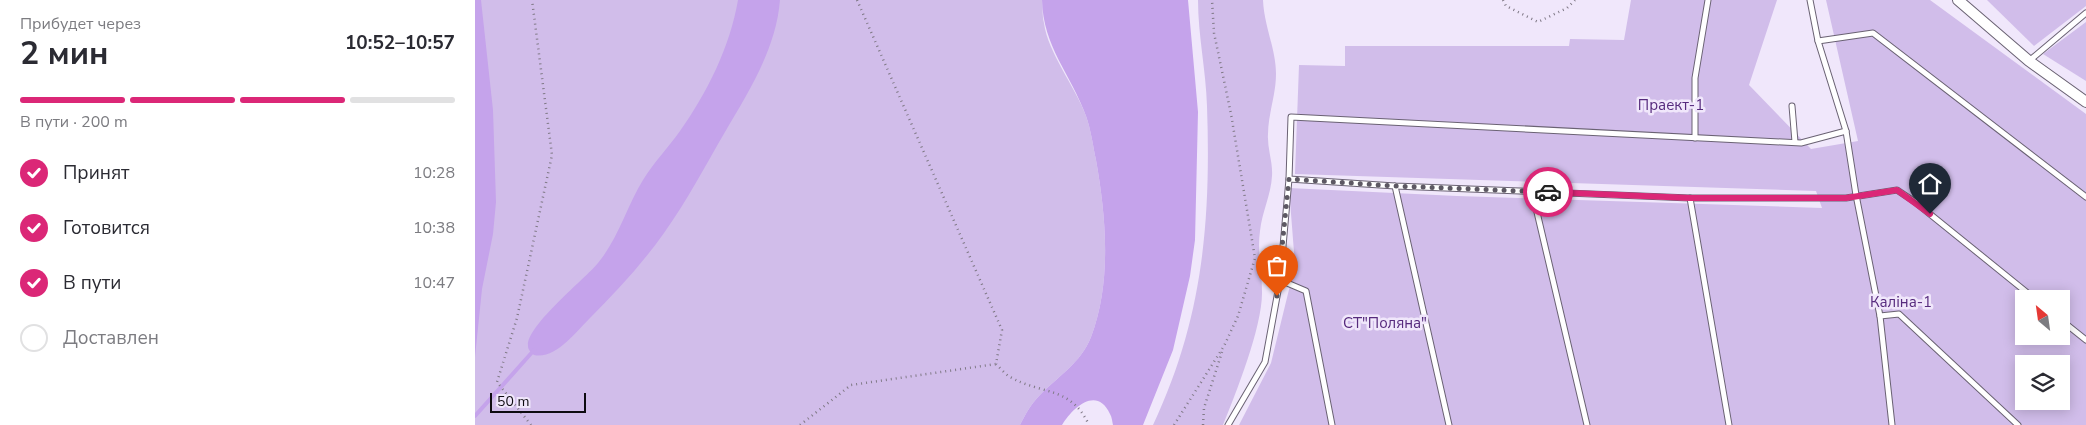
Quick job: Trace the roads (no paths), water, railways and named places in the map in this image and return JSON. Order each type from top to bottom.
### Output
[{"type":"street","points":[[1958,0],[2029,61],[2086,102]]},
{"type":"lane","points":[[1695,138],[1695,78],[1708,0]]},
{"type":"lane","points":[[1810,0],[1818,41],[1846,132],[1856,196],[1880,316],[1892,425]]},
{"type":"lane","points":[[2029,61],[2086,13]]},
{"type":"lane","points":[[1818,41],[1873,33],[2086,197]]},
{"type":"lane","points":[[1792,106],[1795,142]]},
{"type":"lane","points":[[1228,425],[1265,362],[1280,280],[1289,179],[1291,117],[1795,142],[1846,132]]},
{"type":"lane","points":[[1289,179],[1395,186],[1690,198],[1846,198],[1897,190],[1915,202],[2024,290]]},
{"type":"lane","points":[[1395,186],[1449,425]]},
{"type":"lane","points":[[1532,191],[1587,425]]},
{"type":"lane","points":[[1690,198],[1729,425]]},
{"type":"lane","points":[[1280,280],[1306,291],[1332,425]]},
{"type":"lane","points":[[1880,316],[1899,314],[2018,425]]},
{"type":"lane","points":[[2070,327],[2086,340]]},
{"type":"waterway","points":[[475,416],[535,349]]},
{"type":"park label","name":"Праект-1","points":[[1671,105]]},
{"type":"park label","name":"Каліна-1","points":[[1901,302]]},
{"type":"park label","name":"СТ\"Поляна\"","points":[[1385,323]]}]
